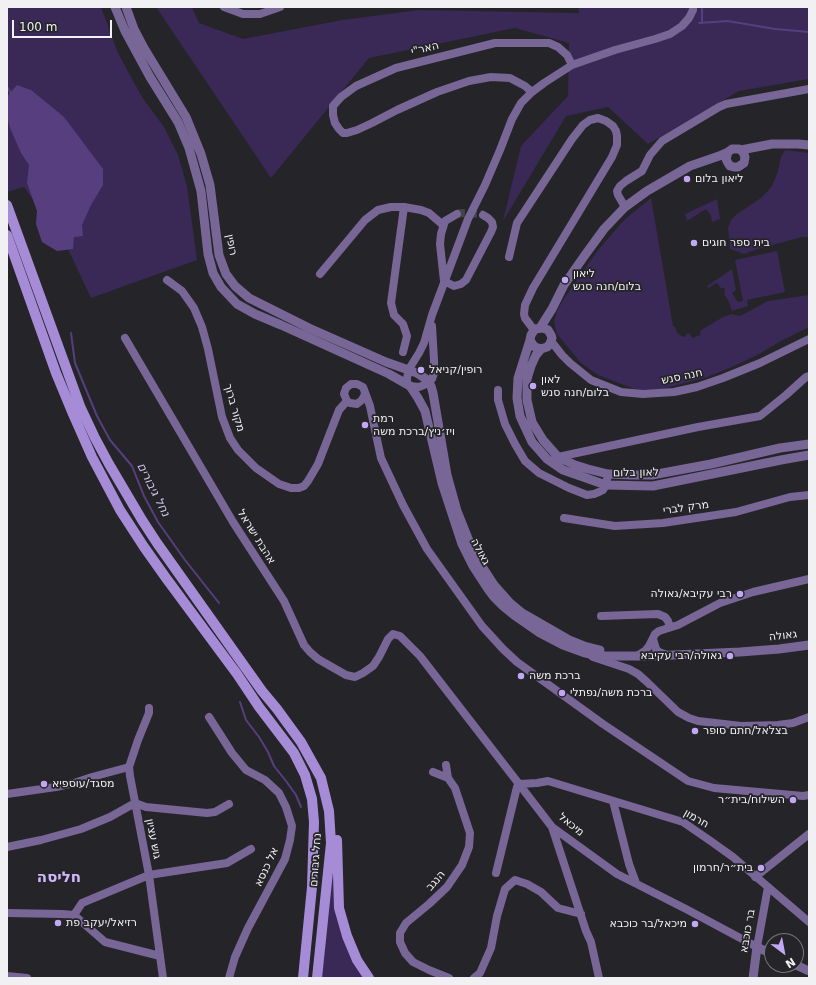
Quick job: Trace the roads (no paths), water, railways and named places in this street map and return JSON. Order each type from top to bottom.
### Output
[{"type":"main road","name":"נחל גיבורים","points":[[7,205],[80,406],[109,464],[157,543],[262,691],[301,742],[321,778],[329,811],[331,843],[317,978]]},
{"type":"main road","name":"נחל גיבורים","points":[[7,235],[56,373],[92,457],[120,510],[166,578],[294,753],[305,774],[312,799],[314,828],[312,887],[303,978]]},
{"type":"main road","points":[[323,786],[334,821],[337,838],[339,908],[347,936],[357,960],[369,978]]},
{"type":"street","name":"רופין","points":[[115,7],[125,31],[150,77],[178,122],[189,148],[201,190],[208,254],[213,273],[222,287],[237,304],[255,314],[393,365],[409,369],[422,376],[428,383]]},
{"type":"street","name":"רופין","points":[[126,7],[134,30],[186,117],[201,154],[210,185],[218,255],[226,274],[235,286],[249,298],[307,332],[408,385]]},
{"type":"street","points":[[224,7],[244,14],[260,14],[280,7]]},
{"type":"street","points":[[432,315],[434,373],[432,379],[428,383],[419,387],[408,385],[407,378],[409,369],[424,343],[432,315],[444,281],[468,219],[485,185],[512,118],[521,103],[544,83],[572,65],[615,50],[670,34],[682,26],[690,18],[693,7]]},
{"type":"street","name":"האר\"י","points":[[532,92],[525,86],[510,78],[491,77],[469,81],[437,92],[362,128],[347,133],[339,129],[335,123],[332,106],[356,86],[396,68],[494,43],[549,43],[558,47],[567,55],[572,65]]},
{"type":"street","points":[[625,207],[617,191],[626,181],[642,171],[650,155],[662,141],[726,104],[809,89]]},
{"type":"street","points":[[509,257],[517,223],[572,139],[583,125],[590,120],[598,118],[613,126],[618,136],[617,145],[612,157],[533,288],[525,305],[524,314],[526,318],[537,329]]},
{"type":"street","points":[[766,145],[755,152],[738,167],[733,167],[728,163],[726,157],[728,152],[734,148],[741,150],[766,145],[772,144],[809,145]]},
{"type":"street","points":[[741,150],[745,154],[745,160]]},
{"type":"street","name":"לאון בלום","points":[[537,329],[552,308],[564,285],[585,255],[604,229],[625,207],[647,191],[690,166],[728,152]]},
{"type":"street","name":"לאון בלום","points":[[708,160],[728,163]]},
{"type":"street","points":[[320,274],[365,220],[378,210],[391,207],[404,207],[421,210],[429,213],[443,225]]},
{"type":"street","points":[[403,352],[407,336],[403,324],[394,315],[391,303],[404,207]]},
{"type":"street","points":[[444,281],[440,244],[441,234],[445,221],[457,214]]},
{"type":"street","points":[[444,281],[454,286],[461,284],[466,280],[492,232],[492,222],[483,215]]},
{"type":"street","name":"מקור ברוך","points":[[167,280],[182,291],[194,308],[202,327],[222,417],[230,438],[238,450],[256,468],[279,484],[291,488],[299,488],[304,486],[318,464],[339,410],[347,401]]},
{"type":"street","name":"לאון בלום","points":[[552,308],[547,342],[536,354],[527,379],[527,400],[532,422],[543,440],[558,457],[588,469],[608,474],[652,475],[711,464],[780,448],[809,444]]},
{"type":"street","points":[[546,328],[547,342],[538,349],[533,346],[530,340],[531,335],[537,329],[546,328]]},
{"type":"street","name":"אהבת ישראל","points":[[124,338],[232,522],[284,601],[304,645],[310,652],[318,659],[346,675],[355,676],[363,673],[373,666],[388,639],[393,634]]},
{"type":"street","name":"חנה סנש","points":[[547,342],[590,380],[621,392],[643,394],[674,392],[697,387],[760,363],[809,339]]},
{"type":"street","name":"לאון בלום","points":[[530,340],[518,378],[517,398],[520,416],[532,442],[547,459],[563,470],[606,485],[638,487],[653,486],[809,455]]},
{"type":"street","points":[[417,357],[434,360]]},
{"type":"street","points":[[558,457],[698,426],[760,416],[809,376]]},
{"type":"street","points":[[372,416],[367,409],[347,401],[344,394],[346,388],[351,384],[354,383],[360,385],[364,390],[370,406],[381,458],[403,505],[427,549],[482,626],[499,646],[517,662],[603,724],[688,781],[714,788],[803,796],[809,795]]},
{"type":"street","name":"גאולה","points":[[428,383],[434,397],[447,475],[457,511],[479,562],[494,585],[501,594],[522,612],[558,634],[584,646],[617,656]]},
{"type":"street","name":"גאולה","points":[[408,385],[418,398],[425,411],[442,484],[462,544],[473,566],[494,597],[526,625],[563,645],[597,656],[740,652],[809,645]]},
{"type":"street","points":[[498,390],[498,400],[505,424],[525,461],[539,472],[569,488],[587,495],[599,492],[606,485],[608,474]]},
{"type":"street","points":[[357,404],[362,400],[365,394]]},
{"type":"street","name":"מרק לברי","points":[[564,518],[615,526],[663,523],[736,512],[790,497],[809,495]]},
{"type":"street","points":[[637,656],[645,651],[655,634],[659,631],[685,622],[720,602],[752,592],[809,579]]},
{"type":"street","points":[[601,616],[658,614],[665,617],[670,628]]},
{"type":"street","name":"מיכאל","points":[[393,634],[400,636],[420,656],[552,828],[617,874],[764,950]]},
{"type":"street","points":[[652,639],[656,649],[667,655]]},
{"type":"street","points":[[585,653],[620,665],[638,674],[678,712],[698,721],[741,726],[778,725],[793,723],[809,717]]},
{"type":"street","name":"גוש עציון","points":[[149,708],[149,713],[129,766],[149,875],[163,978]]},
{"type":"street","name":"אל כנסא","points":[[209,717],[232,753],[246,770],[265,780],[279,793],[286,807],[292,826],[285,859],[248,928],[235,957],[229,978]]},
{"type":"street","name":"הנגב","points":[[446,765],[448,778],[455,788],[470,833],[469,847],[462,864],[447,887],[406,923],[400,933],[400,942],[405,953],[413,962],[449,978]]},
{"type":"street","points":[[7,794],[62,786],[129,766]]},
{"type":"street","points":[[433,772],[448,778]]},
{"type":"street","name":"חרמון","points":[[519,784],[548,781],[683,822],[733,857],[809,922]]},
{"type":"street","points":[[496,873],[519,784]]},
{"type":"street","points":[[613,801],[629,864],[636,884]]},
{"type":"street","points":[[7,847],[41,840],[81,829],[110,817],[135,804],[146,807],[207,813],[215,812],[229,804]]},
{"type":"street","points":[[552,828],[591,942],[599,978]]},
{"type":"street","points":[[756,877],[809,834]]},
{"type":"street","points":[[74,915],[82,903],[149,875],[227,863],[251,849]]},
{"type":"street","points":[[474,978],[480,973],[491,948],[497,916],[505,889],[515,880],[528,884],[540,892],[558,908],[581,914]]},
{"type":"street","name":"בר כוכבא","points":[[753,978],[768,887]]},
{"type":"street","points":[[7,913],[74,915],[105,942],[160,956]]},
{"type":"street","points":[[756,959],[764,954]]},
{"type":"street","points":[[7,976],[27,978]]},
{"type":"waterway","points":[[702,7],[702,22]]},
{"type":"waterway","points":[[699,23],[728,21],[775,29],[809,32]]},
{"type":"waterway","name":"נחל גיבורים","points":[[7,87],[11,93]]},
{"type":"waterway","name":"נחל גיבורים","points":[[71,333],[75,363],[97,416],[110,440],[132,466],[144,496],[158,522],[185,560],[219,603]]},
{"type":"waterway","points":[[240,702],[246,720],[259,737],[274,766],[296,795],[301,807]]},
{"type":"tunnel","points":[[457,214],[483,215]]},
{"type":"place","name":"ליאון בלום","points":[[687,179]]},
{"type":"place","name":"בית ספר חוגים","points":[[694,243]]},
{"type":"place","name":"ליאון בלום/חנה סנש","points":[[565,280]]},
{"type":"place","name":"רופין/קניאל","points":[[421,370]]},
{"type":"place","name":"לאון בלום/חנה סנש","points":[[533,386]]},
{"type":"place","name":"רמת ויז׳ניץ/ברכת משה","points":[[365,425]]},
{"type":"place","name":"רבי עקיבא/גאולה","points":[[740,594]]},
{"type":"place","name":"גאולה/רבי עקיבא","points":[[730,656]]},
{"type":"place","name":"ברכת משה","points":[[521,676]]},
{"type":"place","name":"ברכת משה/נפתלי","points":[[562,693]]},
{"type":"place","name":"בצלאל/חתם סופר","points":[[695,731]]},
{"type":"place","name":"מסגד/עוספיא","points":[[44,784]]},
{"type":"place","name":"השילוח/בית״ר","points":[[793,800]]},
{"type":"place","name":"בית״ר/חרמון","points":[[761,868]]},
{"type":"place","name":"רזיאל/יעקב פת","points":[[58,923]]},
{"type":"place","name":"מיכאל/בר כוכבא","points":[[695,924]]},
{"type":"district","name":"חליסה","points":[[59,878]]}]
